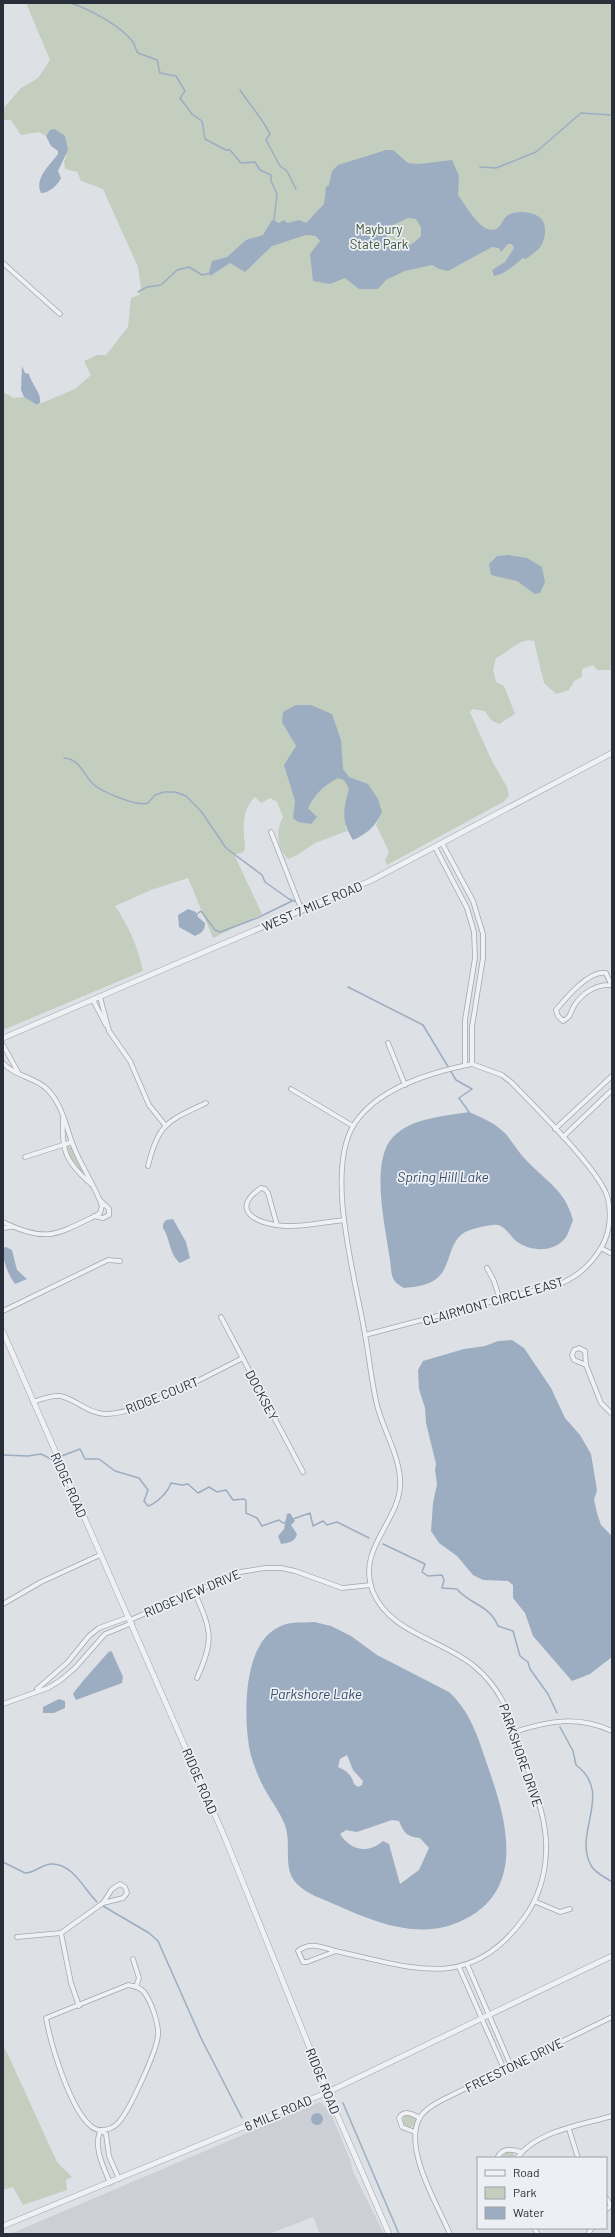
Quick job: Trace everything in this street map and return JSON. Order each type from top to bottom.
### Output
[{"type":"street","points":[[3,263],[60,314]]},
{"type":"street","name":"WEST 7 MILE ROAD","points":[[3,1038],[370,881],[611,755]]},
{"type":"street","points":[[271,832],[302,911]]},
{"type":"street","points":[[291,1089],[353,1126],[375,1101],[405,1085],[438,1072],[472,1064],[472,1028],[484,958],[484,943],[481,922],[469,893],[442,843]]},
{"type":"street","points":[[435,847],[462,897],[472,921],[476,944],[465,1020],[465,1065]]},
{"type":"street","points":[[462,897],[469,893]]},
{"type":"street","points":[[476,944],[484,943]]},
{"type":"street","points":[[606,973],[612,985],[601,985],[591,990],[579,1000],[569,1018],[563,1021],[558,1016],[556,1010],[568,996],[592,977],[606,973]]},
{"type":"street","points":[[100,997],[107,1027]]},
{"type":"street","points":[[93,1000],[114,1041],[132,1064],[150,1105],[165,1125]]},
{"type":"street","points":[[468,1002],[476,1002]]},
{"type":"street","points":[[388,1042],[405,1085]]},
{"type":"street","points":[[3,1045],[18,1072]]},
{"type":"street","points":[[3,1063],[7,1068],[18,1072],[46,1088],[53,1096],[63,1117],[72,1142],[100,1201],[101,1210],[94,1216],[62,1232],[50,1235],[36,1235],[12,1227],[3,1222]]},
{"type":"street","name":"CLAIRMONT CIRCLE EAST","points":[[365,1335],[531,1292],[575,1277],[590,1265],[601,1248],[608,1232],[608,1198],[600,1181],[563,1137],[511,1082],[502,1075],[472,1064]]},
{"type":"street","points":[[555,1129],[612,1077]]},
{"type":"street","points":[[563,1137],[612,1090]]},
{"type":"street","points":[[590,1096],[597,1104]]},
{"type":"street","points":[[148,1166],[154,1142],[165,1125],[206,1104]]},
{"type":"street","points":[[63,1117],[63,1145],[71,1164],[93,1186]]},
{"type":"street","name":"PARKSHORE DRIVE","points":[[336,1951],[307,1962],[303,1962],[298,1951],[310,1945],[322,1946],[336,1951],[419,1970],[439,1970],[459,1967],[467,1964],[484,1956],[501,1944],[524,1919],[534,1901],[545,1866],[545,1831],[537,1800],[501,1698],[482,1673],[463,1658],[395,1620],[378,1602],[371,1585],[369,1570],[374,1544],[397,1503],[400,1479],[377,1404],[344,1220],[342,1190],[344,1159],[348,1138],[353,1126]]},
{"type":"street","points":[[25,1157],[72,1142]]},
{"type":"street","points":[[277,1225],[268,1193],[265,1189],[261,1188],[246,1204],[246,1212],[257,1220],[277,1225],[299,1226],[344,1220]]},
{"type":"street","points":[[94,1216],[103,1218],[109,1215],[109,1209],[100,1201]]},
{"type":"street","points":[[3,1228],[12,1227]]},
{"type":"street","points":[[601,1248],[612,1254]]},
{"type":"street","points":[[3,1311],[108,1260],[120,1261]]},
{"type":"street","points":[[487,1268],[494,1281],[500,1300]]},
{"type":"street","name":"DOCKSEY","points":[[221,1317],[303,1472]]},
{"type":"street","name":"RIDGE ROAD","points":[[3,1332],[225,1838],[328,2092],[389,2234]]},
{"type":"street","name":"RIDGE COURT","points":[[33,1402],[61,1396],[94,1412],[116,1413],[148,1403],[242,1358]]},
{"type":"street","points":[[586,1365],[601,1403],[612,1414]]},
{"type":"street","points":[[3,1604],[41,1582],[100,1555]]},
{"type":"street","name":"RIDGEVIEW DRIVE","points":[[130,1620],[240,1572],[265,1568],[295,1571],[342,1588],[371,1585]]},
{"type":"street","points":[[194,1592],[209,1631],[207,1652],[197,1678]]},
{"type":"street","points":[[36,1691],[73,1656],[85,1640],[100,1628],[130,1620]]},
{"type":"street","points":[[3,1704],[48,1688],[61,1680],[80,1662],[105,1634],[130,1620]]},
{"type":"street","points":[[73,1656],[80,1662]]},
{"type":"street","points":[[514,1732],[549,1722],[567,1720],[589,1722],[612,1731]]},
{"type":"street","points":[[17,1936],[61,1933],[103,1903],[123,1898],[127,1893],[125,1887],[120,1884],[114,1886],[103,1903]]},
{"type":"street","points":[[534,1901],[560,1912],[570,1909]]},
{"type":"street","points":[[61,1933],[71,1984],[80,2006]]},
{"type":"street","name":"6 MILE ROAD","points":[[3,2226],[328,2092],[612,1956]]},
{"type":"street","points":[[133,1959],[139,1978],[136,1986]]},
{"type":"street","points":[[467,1964],[511,2066]]},
{"type":"street","points":[[459,1967],[504,2069]]},
{"type":"street","points":[[100,2130],[111,2128],[120,2122],[136,2092],[158,2037],[158,2022],[144,1992],[136,1986],[128,1985],[80,2006],[46,2018],[50,2043],[79,2111],[93,2128],[106,2134],[109,2156],[119,2179]]},
{"type":"street","name":"FREESTONE DRIVE","points":[[450,2234],[417,2158],[414,2143],[415,2132],[420,2118],[431,2107],[442,2100],[612,2017]]},
{"type":"street","points":[[415,2132],[402,2127],[398,2121],[399,2116],[408,2112],[420,2118]]},
{"type":"street","points":[[518,2157],[521,2152],[538,2139],[612,2116]]},
{"type":"street","points":[[569,2129],[578,2157]]},
{"type":"street","points":[[100,2130],[97,2136],[100,2158],[110,2183]]},
{"type":"street","points":[[498,2157],[501,2152],[506,2149],[521,2152]]},
{"type":"shaded area","points":[[320,2102],[330,2111],[351,2162],[353,2172],[384,2234],[320,2234],[313,2217],[269,2234],[10,2234]]},
{"type":"green space","name":"Maybury State Park","points":[[26,3],[612,3],[612,670],[597,670],[593,665],[582,669],[582,677],[574,681],[569,690],[556,694],[544,683],[534,641],[529,640],[519,643],[496,658],[493,669],[496,682],[504,686],[515,714],[499,724],[491,720],[485,711],[473,709],[470,712],[492,761],[507,787],[509,796],[503,802],[387,865],[385,860],[389,852],[376,825],[381,814],[345,826],[347,831],[315,843],[288,859],[284,855],[279,844],[278,833],[283,817],[277,802],[270,798],[261,803],[255,797],[250,803],[245,815],[245,849],[242,853],[234,854],[262,914],[213,938],[188,878],[151,890],[115,906],[132,937],[139,954],[143,971],[3,1030],[3,392],[14,398],[24,397],[37,405],[75,389],[91,375],[84,361],[97,355],[106,355],[128,327],[131,298],[139,295],[141,288],[138,267],[103,189],[81,181],[77,172],[65,169],[64,161],[66,157],[62,134],[55,129],[50,130],[46,136],[39,132],[21,135],[11,120],[3,120],[3,109],[21,88],[38,78],[50,60]]},
{"type":"green space","points":[[68,1146],[72,1148],[85,1175],[71,1161],[66,1149]]},
{"type":"green space","points":[[3,2044],[57,2162],[72,2177],[66,2180],[67,2190],[23,2205],[13,2187],[3,2190]]},
{"type":"green space","points":[[410,2113],[415,2115],[417,2120],[415,2125],[410,2127],[405,2125],[403,2120],[405,2115]]},
{"type":"green space","points":[[508,2151],[513,2152],[515,2157],[501,2157]]},
{"type":"water","points":[[55,129],[65,136],[68,150],[58,171],[61,178],[60,181],[50,190],[41,193],[39,187],[41,177],[58,154],[58,151],[51,146],[46,136],[50,130]]},
{"type":"water","points":[[386,150],[393,150],[408,163],[419,164],[452,160],[459,176],[458,195],[480,224],[493,230],[498,228],[505,217],[512,213],[523,212],[534,214],[542,220],[545,226],[545,235],[542,245],[526,259],[523,258],[510,269],[494,276],[492,270],[505,262],[514,248],[512,244],[508,244],[501,252],[499,248],[492,247],[448,271],[439,269],[432,265],[405,271],[386,280],[378,289],[359,289],[345,278],[330,284],[313,281],[310,254],[320,241],[316,236],[306,235],[272,246],[245,272],[230,263],[210,276],[209,273],[212,261],[227,257],[246,240],[263,235],[272,220],[279,223],[284,220],[287,223],[299,220],[306,223],[324,204],[326,187],[329,185],[332,171],[338,165]],"holes":[[[408,218],[416,219],[421,227],[421,236],[417,240],[410,245],[402,247],[388,243],[386,238],[393,225]]]},
{"type":"water","points":[[22,366],[25,373],[29,374],[38,392],[40,403],[37,405],[24,397],[21,390]]},
{"type":"water","points":[[508,555],[527,558],[542,567],[545,582],[540,593],[535,594],[517,581],[491,575],[489,564],[497,556]]},
{"type":"water","points":[[296,705],[311,705],[332,714],[341,740],[343,769],[349,777],[368,784],[378,799],[382,812],[377,822],[363,835],[353,840],[346,827],[344,816],[345,804],[349,789],[344,780],[338,778],[333,781],[320,790],[314,798],[308,808],[317,817],[311,824],[298,822],[293,818],[295,801],[284,765],[296,746],[282,722],[283,712]]},
{"type":"water","points":[[188,909],[196,912],[198,917],[205,923],[203,931],[195,936],[179,927],[178,915]]},
{"type":"water","name":"Spring Hill Lake","points":[[469,1112],[489,1121],[506,1134],[524,1158],[560,1194],[570,1210],[573,1220],[566,1237],[561,1242],[556,1246],[542,1249],[535,1249],[522,1245],[506,1230],[498,1225],[485,1226],[466,1231],[454,1244],[445,1268],[440,1275],[433,1281],[426,1284],[404,1288],[396,1283],[392,1275],[382,1210],[382,1161],[386,1148],[393,1137],[400,1131],[418,1122]]},
{"type":"water","points":[[173,1219],[186,1242],[190,1258],[180,1263],[172,1251],[163,1228],[163,1224],[166,1220]]},
{"type":"water","points":[[6,1247],[12,1250],[17,1270],[27,1279],[15,1284],[12,1280],[4,1258],[3,1248]]},
{"type":"water","points":[[512,1340],[524,1348],[551,1388],[565,1418],[580,1435],[591,1454],[597,1490],[594,1500],[597,1513],[601,1525],[612,1536],[612,1657],[590,1674],[572,1681],[533,1636],[525,1613],[513,1598],[513,1585],[508,1581],[483,1580],[473,1575],[457,1556],[439,1543],[431,1531],[433,1503],[437,1484],[435,1470],[436,1464],[426,1423],[425,1408],[419,1389],[418,1370],[423,1361],[464,1349],[485,1346],[498,1341]]},
{"type":"water","points":[[290,1513],[295,1521],[291,1525],[297,1534],[296,1537],[289,1543],[281,1544],[278,1536],[284,1529],[287,1514]]},
{"type":"water","name":"Parkshore Lake","points":[[314,1622],[331,1626],[351,1636],[377,1655],[449,1692],[463,1707],[477,1734],[494,1785],[505,1830],[506,1852],[504,1873],[496,1892],[481,1909],[459,1922],[443,1927],[428,1929],[396,1927],[381,1923],[310,1893],[300,1887],[292,1877],[288,1863],[288,1840],[285,1825],[261,1782],[250,1750],[246,1711],[247,1694],[253,1662],[258,1648],[266,1636],[277,1628],[286,1624]],"holes":[[[347,1755],[353,1770],[363,1781],[362,1785],[358,1787],[354,1784],[348,1773],[338,1767],[340,1759]],[[392,1820],[399,1821],[406,1834],[412,1837],[420,1838],[429,1848],[419,1870],[400,1884],[389,1844],[383,1841],[372,1848],[360,1849],[349,1844],[340,1834],[346,1830],[357,1832]]]},
{"type":"water","points":[[110,1651],[112,1652],[123,1677],[122,1683],[76,1700],[73,1694],[75,1691]]},
{"type":"water","points":[[59,1699],[65,1701],[65,1708],[54,1713],[43,1713],[43,1707]]},
{"type":"water","points":[[315,2113],[319,2113],[323,2119],[319,2125],[315,2125],[311,2121],[311,2117]]},
{"type":"waterway","points":[[70,3],[95,13],[113,24],[128,36],[133,42],[138,53],[157,60],[160,73],[176,76],[185,91],[180,98],[192,114],[202,121],[205,139],[226,150],[230,150],[241,163],[255,162],[260,170],[271,175],[271,181],[277,194],[274,221]]},
{"type":"waterway","points":[[240,90],[267,128],[270,134],[266,140],[280,166],[287,171],[296,189]]},
{"type":"waterway","points":[[480,167],[496,168],[536,152],[581,113],[612,115]]},
{"type":"waterway","points":[[138,292],[147,287],[161,285],[177,270],[189,267],[202,275],[211,273]]},
{"type":"waterway","points":[[64,758],[78,764],[97,787],[111,795],[128,801],[143,804],[148,803],[155,795],[164,792],[175,792],[186,796],[201,811],[226,848],[262,875],[265,882],[289,899],[305,905]]},
{"type":"waterway","points":[[197,914],[201,911],[215,930],[220,932],[257,918],[292,901]]},
{"type":"waterway","points":[[348,987],[423,1025],[456,1080],[472,1089],[459,1098],[469,1112]]},
{"type":"waterway","points":[[59,1457],[80,1449],[85,1459],[99,1459],[115,1471],[139,1478],[148,1490],[144,1501],[148,1506],[155,1503],[162,1497],[168,1490],[171,1483],[182,1485],[188,1484],[198,1493],[209,1487],[217,1492],[226,1490],[233,1500],[244,1499],[246,1501],[246,1513],[257,1518],[262,1526],[279,1520],[283,1523],[287,1522]]},
{"type":"waterway","points":[[3,1455],[28,1456],[41,1454],[53,1460]]},
{"type":"waterway","points":[[293,1519],[310,1513],[313,1526],[323,1521],[327,1525],[337,1522],[369,1538]]},
{"type":"waterway","points":[[383,1544],[425,1564],[422,1572],[428,1576],[442,1575],[444,1580],[442,1588],[457,1589],[490,1613],[498,1626],[513,1631],[520,1656],[528,1662],[530,1669],[548,1694],[557,1713]]},
{"type":"waterway","points":[[560,1727],[573,1751],[576,1765],[587,1776],[592,1789],[593,1801],[586,1841],[587,1854],[592,1867],[599,1874],[612,1882]]},
{"type":"waterway","points":[[3,1862],[25,1873],[32,1872],[48,1864],[59,1865],[66,1868],[78,1878],[97,1902]]},
{"type":"waterway","points":[[103,1906],[149,1933],[158,1941],[201,2038],[242,2118]]},
{"type":"waterway","points":[[343,2103],[399,2234]]}]
